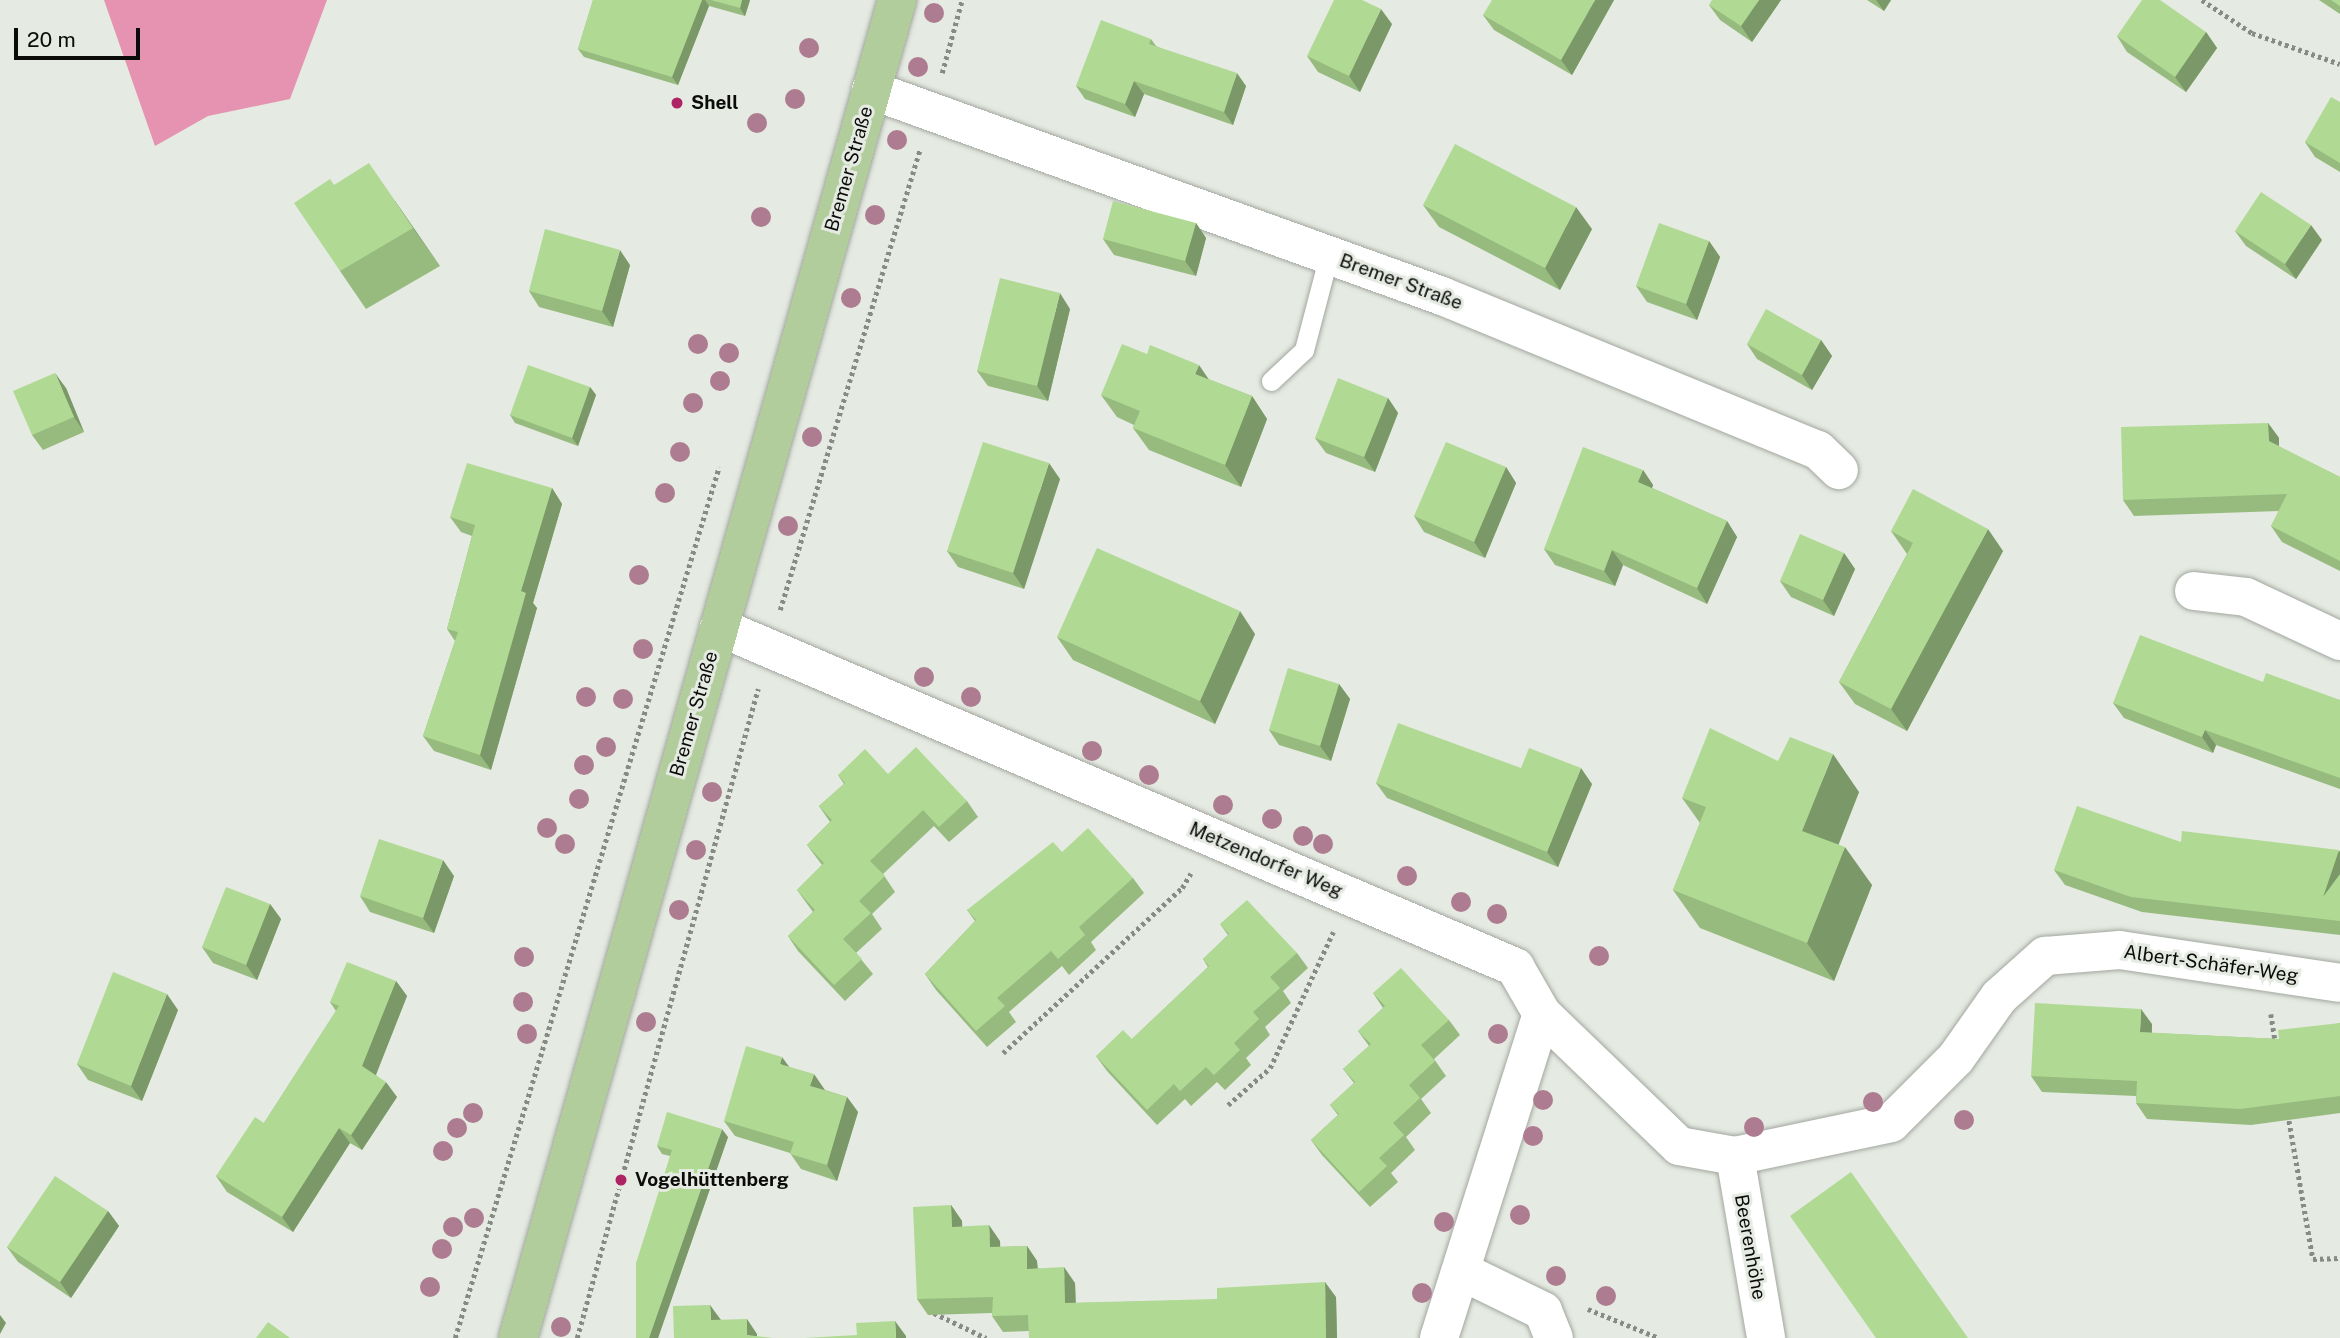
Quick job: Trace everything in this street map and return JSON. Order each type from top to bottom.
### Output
[{"type":"main road","name":"Bremer Straße","points":[[518,1338],[897,0]]},
{"type":"street","name":"Bremer Straße","points":[[871,90],[1329,256],[1806,445],[1839,470]]},
{"type":"street","points":[[2194,591],[2246,597],[2340,641]]},
{"type":"street","name":"Metzendorfer Weg","points":[[719,627],[1515,967],[1542,1014]]},
{"type":"street","name":"Albert-Schäfer-Weg","points":[[1542,1014],[1679,1146],[1735,1156],[1891,1123],[1956,1058],[1998,997],[2045,956],[2120,950],[2340,983]]},
{"type":"street","points":[[1439,1338],[1465,1273],[1542,1014]]},
{"type":"street","name":"Beerenhöhe","points":[[1735,1156],[1766,1338]]},
{"type":"street","points":[[1465,1273],[1549,1325]]},
{"type":"lane","points":[[1271,381],[1304,350],[1329,256]]},
{"type":"path","points":[[2202,0],[2252,33],[2340,64]]},
{"type":"path","points":[[456,1338],[722,456]]},
{"type":"path","points":[[1003,1053],[1182,888],[1211,837]]},
{"type":"path","points":[[1228,1105],[1270,1068],[1349,896]]},
{"type":"path","points":[[2263,971],[2277,1054]]},
{"type":"path","points":[[2287,1108],[2313,1259],[2340,1258]]},
{"type":"path","points":[[1549,1325],[1575,1304],[1659,1338]]},
{"type":"path","points":[[930,1311],[986,1338]]},
{"type":"shaded area","points":[[104,0],[327,0],[290,99],[208,116],[155,146]]},
{"type":"building","points":[[593,0],[702,0],[672,77],[578,49]]},
{"type":"building","points":[[711,0],[742,0],[740,8]]},
{"type":"building","points":[[1334,0],[1362,0],[1381,9],[1349,76],[1307,56]]},
{"type":"building","points":[[1492,0],[1595,0],[1561,60],[1483,15]]},
{"type":"building","points":[[1712,0],[1759,0],[1741,26],[1709,5]]},
{"type":"building","points":[[2142,0],[2160,0],[2206,32],[2175,77],[2117,36]]},
{"type":"building","points":[[1101,20],[1151,39],[1149,44],[1237,73],[1224,112],[1134,81],[1125,104],[1076,86]]},
{"type":"building","points":[[2331,97],[2340,102],[2340,163],[2305,142]]},
{"type":"building","points":[[1455,144],[1576,207],[1545,268],[1423,205]]},
{"type":"building","points":[[369,163],[413,228],[340,271],[294,203],[330,179],[334,185]]},
{"type":"building","points":[[2261,192],[2311,225],[2285,264],[2235,231]]},
{"type":"building","points":[[1113,201],[1196,223],[1185,261],[1103,239]]},
{"type":"building","points":[[1659,223],[1709,241],[1686,304],[1636,286]]},
{"type":"building","points":[[545,229],[620,250],[602,311],[529,291]]},
{"type":"building","points":[[1000,278],[1060,293],[1037,386],[977,371]]},
{"type":"building","points":[[1766,309],[1821,340],[1802,375],[1747,344]]},
{"type":"building","points":[[1122,344],[1147,354],[1150,345],[1199,365],[1195,374],[1252,396],[1225,465],[1133,428],[1140,411],[1101,395]]},
{"type":"building","points":[[528,365],[590,387],[572,438],[510,415]]},
{"type":"building","points":[[55,373],[74,417],[32,435],[13,391]]},
{"type":"building","points":[[1338,378],[1388,398],[1364,457],[1315,438]]},
{"type":"building","points":[[2268,423],[2269,441],[2340,477],[2340,561],[2271,526],[2287,494],[2123,500],[2121,427]]},
{"type":"building","points":[[983,442],[1049,463],[1013,573],[947,551]]},
{"type":"building","points":[[1446,442],[1506,467],[1474,542],[1414,516]]},
{"type":"building","points":[[1583,447],[1643,470],[1638,482],[1727,521],[1697,588],[1612,550],[1604,571],[1544,549]]},
{"type":"building","points":[[467,463],[552,488],[521,591],[526,593],[480,755],[423,736],[458,632],[447,629],[475,525],[450,517]]},
{"type":"building","points":[[1913,489],[1988,529],[1891,709],[1839,682],[1913,543],[1891,531]]},
{"type":"building","points":[[1800,534],[1844,553],[1823,600],[1780,581]]},
{"type":"building","points":[[1097,548],[1240,611],[1200,701],[1057,637]]},
{"type":"building","points":[[2140,635],[2263,682],[2266,673],[2340,700],[2340,778],[2205,730],[2202,737],[2113,703]]},
{"type":"building","points":[[1288,668],[1339,684],[1320,746],[1269,730]]},
{"type":"building","points":[[1398,723],[1521,768],[1529,748],[1581,768],[1547,852],[1376,783]]},
{"type":"building","points":[[1710,728],[1778,761],[1790,737],[1833,754],[1802,831],[1845,847],[1807,943],[1673,890],[1706,807],[1682,798]]},
{"type":"building","points":[[916,747],[967,801],[939,827],[923,810],[870,861],[885,876],[859,901],[871,913],[843,939],[862,959],[834,985],[788,936],[815,910],[797,890],[824,863],[807,845],[832,820],[819,806],[845,783],[838,775],[865,749],[888,774]]},
{"type":"building","points":[[2077,806],[2181,842],[2182,831],[2339,850],[2323,897],[2340,874],[2340,921],[2131,897],[2054,870]]},
{"type":"building","points":[[1088,828],[1133,878],[1079,927],[1085,935],[1058,959],[1051,951],[997,998],[1005,1006],[976,1031],[925,974],[976,920],[967,910],[1053,842],[1062,852]]},
{"type":"building","points":[[379,839],[443,860],[423,918],[360,896]]},
{"type":"building","points":[[226,887],[270,904],[246,965],[202,947]]},
{"type":"building","points":[[1247,900],[1297,953],[1270,977],[1280,988],[1253,1012],[1259,1019],[1234,1043],[1240,1050],[1214,1075],[1206,1067],[1180,1091],[1174,1084],[1147,1110],[1096,1056],[1123,1030],[1132,1039],[1209,966],[1203,959],[1229,934],[1220,924]]},
{"type":"building","points":[[347,962],[396,981],[362,1066],[386,1082],[351,1135],[339,1128],[282,1217],[216,1176],[255,1117],[264,1123],[339,1006],[330,1002]]},
{"type":"building","points":[[1401,968],[1449,1020],[1421,1045],[1435,1061],[1409,1085],[1420,1098],[1393,1123],[1404,1135],[1379,1158],[1387,1166],[1359,1192],[1311,1140],[1339,1114],[1330,1105],[1355,1082],[1343,1069],[1371,1044],[1358,1031],[1385,1006],[1373,993]]},
{"type":"building","points":[[113,972],[167,994],[131,1086],[77,1064]]},
{"type":"building","points":[[2035,1003],[2141,1009],[2140,1032],[2279,1039],[2278,1030],[2340,1023],[2340,1096],[2240,1109],[2136,1103],[2137,1081],[2031,1076]]},
{"type":"building","points":[[746,1046],[782,1057],[780,1064],[814,1074],[810,1086],[847,1097],[827,1165],[790,1154],[794,1142],[724,1121]]},
{"type":"building","points":[[667,1112],[722,1129],[649,1338],[636,1338],[636,1263],[672,1150],[657,1146]]},
{"type":"building","points":[[1851,1172],[1968,1338],[1876,1338],[1790,1216]]},
{"type":"building","points":[[55,1176],[108,1211],[60,1282],[7,1247]]},
{"type":"building","points":[[951,1205],[952,1227],[989,1225],[990,1247],[1027,1246],[1027,1269],[1064,1267],[1065,1303],[1217,1299],[1217,1288],[1325,1282],[1326,1338],[1029,1338],[1028,1315],[992,1316],[993,1297],[917,1299],[913,1207]]},
{"type":"building","points":[[710,1305],[711,1320],[747,1319],[747,1335],[773,1338],[674,1338],[673,1306]]},
{"type":"building","points":[[895,1321],[896,1338],[804,1338],[857,1335],[856,1323]]},
{"type":"building","points":[[268,1322],[290,1338],[256,1338]]},
{"type":"place","name":"Shell","points":[[677,103]]},
{"type":"place","name":"Vogelhüttenberg","points":[[621,1180]]}]
